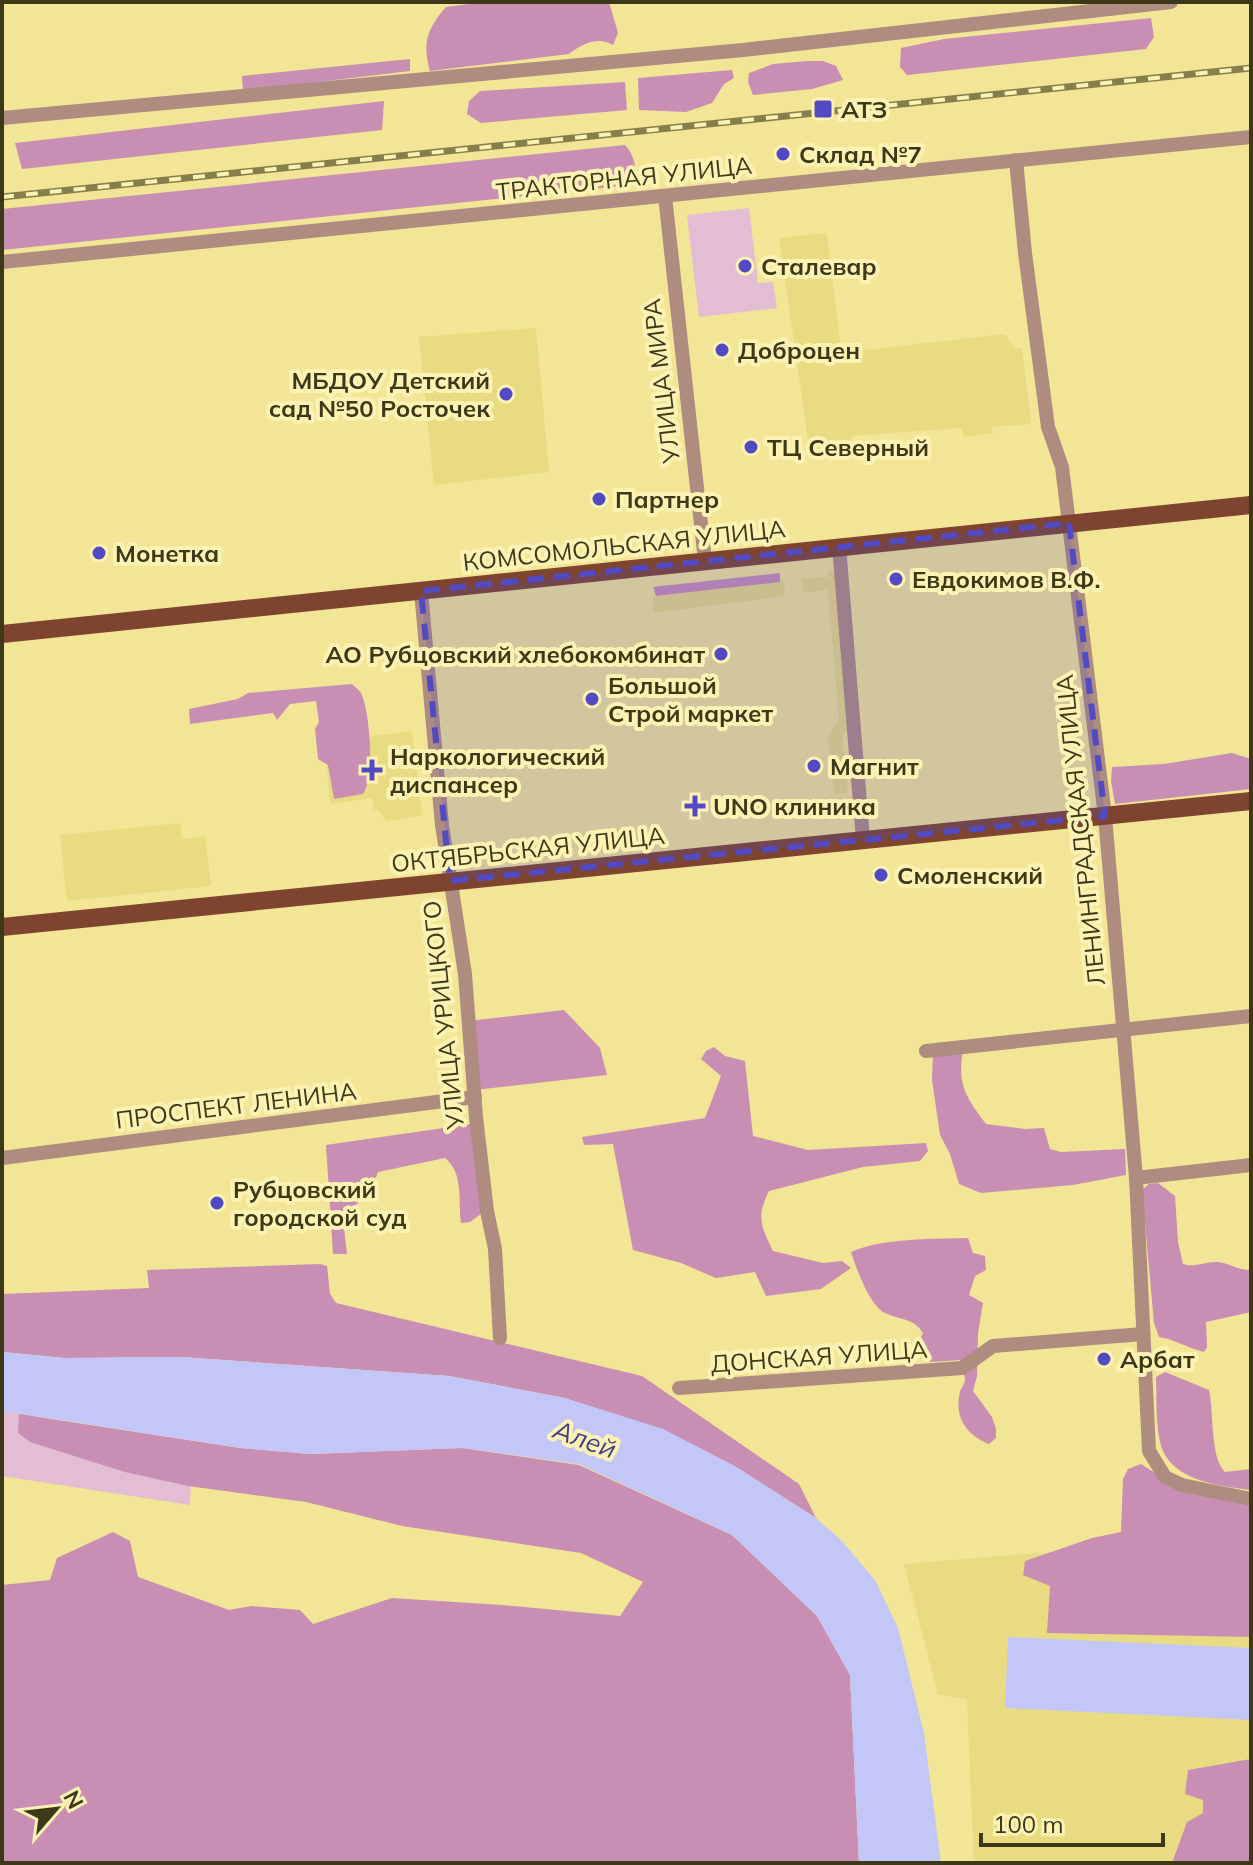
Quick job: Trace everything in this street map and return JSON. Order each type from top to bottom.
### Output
[{"type":"main road","name":"КОМСОМОЛЬСКАЯ УЛИЦА","points":[[2,634],[1251,505]]},
{"type":"main road","name":"ОКТЯБРЬСКАЯ УЛИЦА","points":[[2,927],[1251,801]]},
{"type":"street","points":[[2,118],[743,50],[1171,2]]},
{"type":"street","name":"ТРАКТОРНАЯ УЛИЦА","points":[[2,262],[1251,137]]},
{"type":"street","name":"ЛЕНИНГРАДСКАЯ УЛИЦА","points":[[1016,160],[1048,427],[1062,467],[1105,816],[1136,1178],[1149,1451],[1165,1477],[1182,1485],[1251,1499]]},
{"type":"street","name":"УЛИЦА МИРА","points":[[665,196],[705,561]]},
{"type":"street","points":[[839,546],[863,840]]},
{"type":"street","name":"УЛИЦА УРИЦКОГО","points":[[421,591],[433,736],[466,986],[487,1211],[495,1249],[500,1338]]},
{"type":"street","points":[[926,1051],[1251,1016]]},
{"type":"street","name":"ПРОСПЕКТ ЛЕНИНА","points":[[2,1158],[475,1097]]},
{"type":"street","points":[[1136,1178],[1251,1165]]},
{"type":"street","name":"ДОНСКАЯ УЛИЦА","points":[[679,1388],[962,1368],[993,1346],[1143,1334]]},
{"type":"highlighted area","points":[[1069,523],[1105,816],[450,881],[421,591]]},
{"type":"shaded area","points":[[484,2],[609,2],[618,33],[613,45],[602,41],[590,42],[569,54],[430,71],[426,52],[428,37],[446,7]]},
{"type":"shaded area","points":[[1151,18],[1154,37],[1146,49],[907,75],[900,67],[901,48],[944,39]]},
{"type":"shaded area","points":[[410,59],[410,71],[243,91],[242,76]]},
{"type":"shaded area","points":[[823,61],[836,66],[843,80],[812,89],[753,95],[748,82],[749,73],[773,64]]},
{"type":"shaded area","points":[[732,70],[734,78],[724,84],[712,103],[686,112],[639,110],[638,78]]},
{"type":"shaded area","points":[[625,82],[627,110],[481,123],[467,114],[469,101],[480,91]]},
{"type":"shaded area","points":[[384,101],[382,130],[22,169],[15,143]]},
{"type":"shaded area","points":[[625,145],[635,168],[636,177],[630,185],[2,250],[2,209]]},
{"type":"shaded area","points":[[749,208],[758,283],[773,282],[777,308],[699,317],[687,215]]},
{"type":"shaded area","points":[[827,233],[841,353],[1005,334],[1015,348],[1022,348],[1031,424],[992,427],[993,433],[964,437],[961,428],[852,436],[850,449],[810,454],[779,238]]},
{"type":"shaded area","points":[[536,328],[549,472],[434,485],[419,337]]},
{"type":"shaded area","points":[[838,569],[851,724],[842,737],[848,793],[835,794],[828,737],[839,720],[828,590],[803,593],[802,579],[828,577],[828,570]]},
{"type":"shaded area","points":[[780,573],[780,582],[656,596],[653,587]]},
{"type":"shaded area","points":[[784,581],[785,596],[654,613],[652,597]]},
{"type":"shaded area","points":[[352,684],[361,693],[369,729],[369,774],[363,794],[334,799],[328,765],[318,759],[316,701],[290,704],[277,720],[273,713],[190,724],[189,709],[238,699],[248,693]]},
{"type":"shaded area","name":"Наркологический диспансер","points":[[412,731],[422,815],[387,821],[378,810],[374,810],[372,798],[330,804],[325,742]]},
{"type":"shaded area","points":[[1232,753],[1251,759],[1251,789],[1115,804],[1112,767],[1164,764]]},
{"type":"shaded area","points":[[180,823],[183,839],[205,836],[211,886],[67,901],[60,835]]},
{"type":"shaded area","points":[[564,1010],[600,1048],[607,1075],[474,1090],[468,1021]]},
{"type":"shaded area","points":[[714,1047],[725,1056],[745,1061],[753,1136],[808,1150],[926,1143],[928,1151],[920,1161],[863,1167],[769,1191],[761,1215],[765,1235],[773,1251],[823,1263],[842,1261],[851,1268],[821,1289],[766,1296],[755,1272],[716,1278],[681,1263],[633,1250],[613,1144],[584,1145],[582,1137],[705,1118],[721,1076],[701,1059],[706,1051]]},
{"type":"shaded area","points":[[963,1050],[962,1082],[986,1124],[1044,1128],[1050,1149],[1061,1152],[1125,1149],[1126,1175],[1073,1185],[981,1193],[959,1184],[950,1154],[940,1135],[932,1080],[933,1055]]},
{"type":"shaded area","points":[[471,1124],[481,1214],[470,1222],[461,1223],[458,1179],[445,1158],[378,1172],[370,1192],[350,1210],[344,1228],[347,1254],[333,1254],[326,1145]]},
{"type":"shaded area","points":[[1158,1183],[1175,1196],[1183,1264],[1218,1262],[1251,1270],[1251,1312],[1206,1322],[1207,1347],[1204,1352],[1159,1337],[1154,1323],[1142,1190],[1149,1184]]},
{"type":"shaded area","points":[[968,1238],[973,1253],[985,1256],[986,1270],[975,1276],[969,1295],[983,1303],[973,1391],[992,1417],[996,1429],[996,1438],[989,1444],[974,1436],[960,1417],[960,1392],[965,1380],[960,1360],[931,1362],[920,1358],[917,1346],[923,1333],[911,1322],[879,1309],[864,1286],[851,1252],[892,1242]]},
{"type":"shaded area","points":[[327,1266],[330,1294],[336,1303],[642,1376],[799,1484],[816,1518],[733,1465],[565,1398],[449,1376],[181,1357],[65,1358],[2,1352],[2,1294],[149,1288],[147,1270]]},
{"type":"shaded area","points":[[1165,1372],[1209,1390],[1220,1465],[1225,1472],[1251,1469],[1251,1490],[1198,1480],[1175,1467],[1167,1458],[1159,1438],[1156,1403],[1156,1377]]},
{"type":"shaded area","points":[[2,1408],[192,1453],[190,1505],[2,1476]]},
{"type":"shaded area","points":[[19,1414],[240,1448],[311,1454],[462,1448],[579,1465],[732,1535],[817,1616],[850,1675],[859,1863],[2,1863],[2,1585],[50,1580],[57,1558],[113,1532],[130,1541],[138,1577],[229,1610],[251,1606],[300,1610],[313,1624],[392,1598],[620,1616],[643,1582],[581,1553],[402,1526],[306,1502],[188,1486],[125,1472],[30,1442],[18,1433]]},
{"type":"shaded area","points":[[1141,1464],[1193,1492],[1251,1502],[1251,1637],[1047,1633],[1050,1586],[1023,1575],[1025,1561],[1092,1538],[1121,1532],[1123,1479],[1128,1469]]},
{"type":"shaded area","points":[[1251,1536],[1251,1863],[974,1863],[967,1700],[938,1694],[904,1564]]},
{"type":"shaded area","points":[[1251,1759],[1251,1863],[1172,1863],[1187,1822],[1203,1813],[1203,1800],[1185,1794],[1188,1770]]},
{"type":"water","name":"Алей","points":[[2,1352],[65,1358],[181,1357],[449,1376],[565,1398],[663,1429],[733,1465],[816,1518],[841,1540],[875,1580],[898,1628],[924,1733],[941,1863],[859,1863],[850,1675],[817,1616],[732,1535],[579,1464],[462,1448],[311,1454],[240,1448],[2,1411]]},
{"type":"water","points":[[1008,1637],[1251,1648],[1251,1720],[1005,1708]]},
{"type":"railway","points":[[2,197],[1251,68]]},
{"type":"place","name":"АТЗ","points":[[823,109]]},
{"type":"place","name":"Склад №7","points":[[783,154]]},
{"type":"place","name":"Сталевар","points":[[745,266]]},
{"type":"place","name":"Доброцен","points":[[722,350]]},
{"type":"place","name":"МБДОУ Детский сад №50 Росточек","points":[[506,394]]},
{"type":"place","name":"ТЦ Северный","points":[[751,447]]},
{"type":"place","name":"Партнер","points":[[599,499]]},
{"type":"place","name":"Монетка","points":[[99,553]]},
{"type":"place","name":"Евдокимов В.Ф.","points":[[896,579]]},
{"type":"place","name":"АО Рубцовский хлебокомбинат","points":[[721,654]]},
{"type":"place","name":"Большой Строй маркет","points":[[592,699]]},
{"type":"place","name":"Магнит","points":[[814,766]]},
{"type":"place","name":"Наркологический диспансер","points":[[372,770]]},
{"type":"place","name":"UNO клиника","points":[[695,806]]},
{"type":"place","name":"Смоленский","points":[[881,875]]},
{"type":"place","name":"Рубцовский городской суд","points":[[217,1203]]},
{"type":"place","name":"Арбат","points":[[1104,1359]]}]
